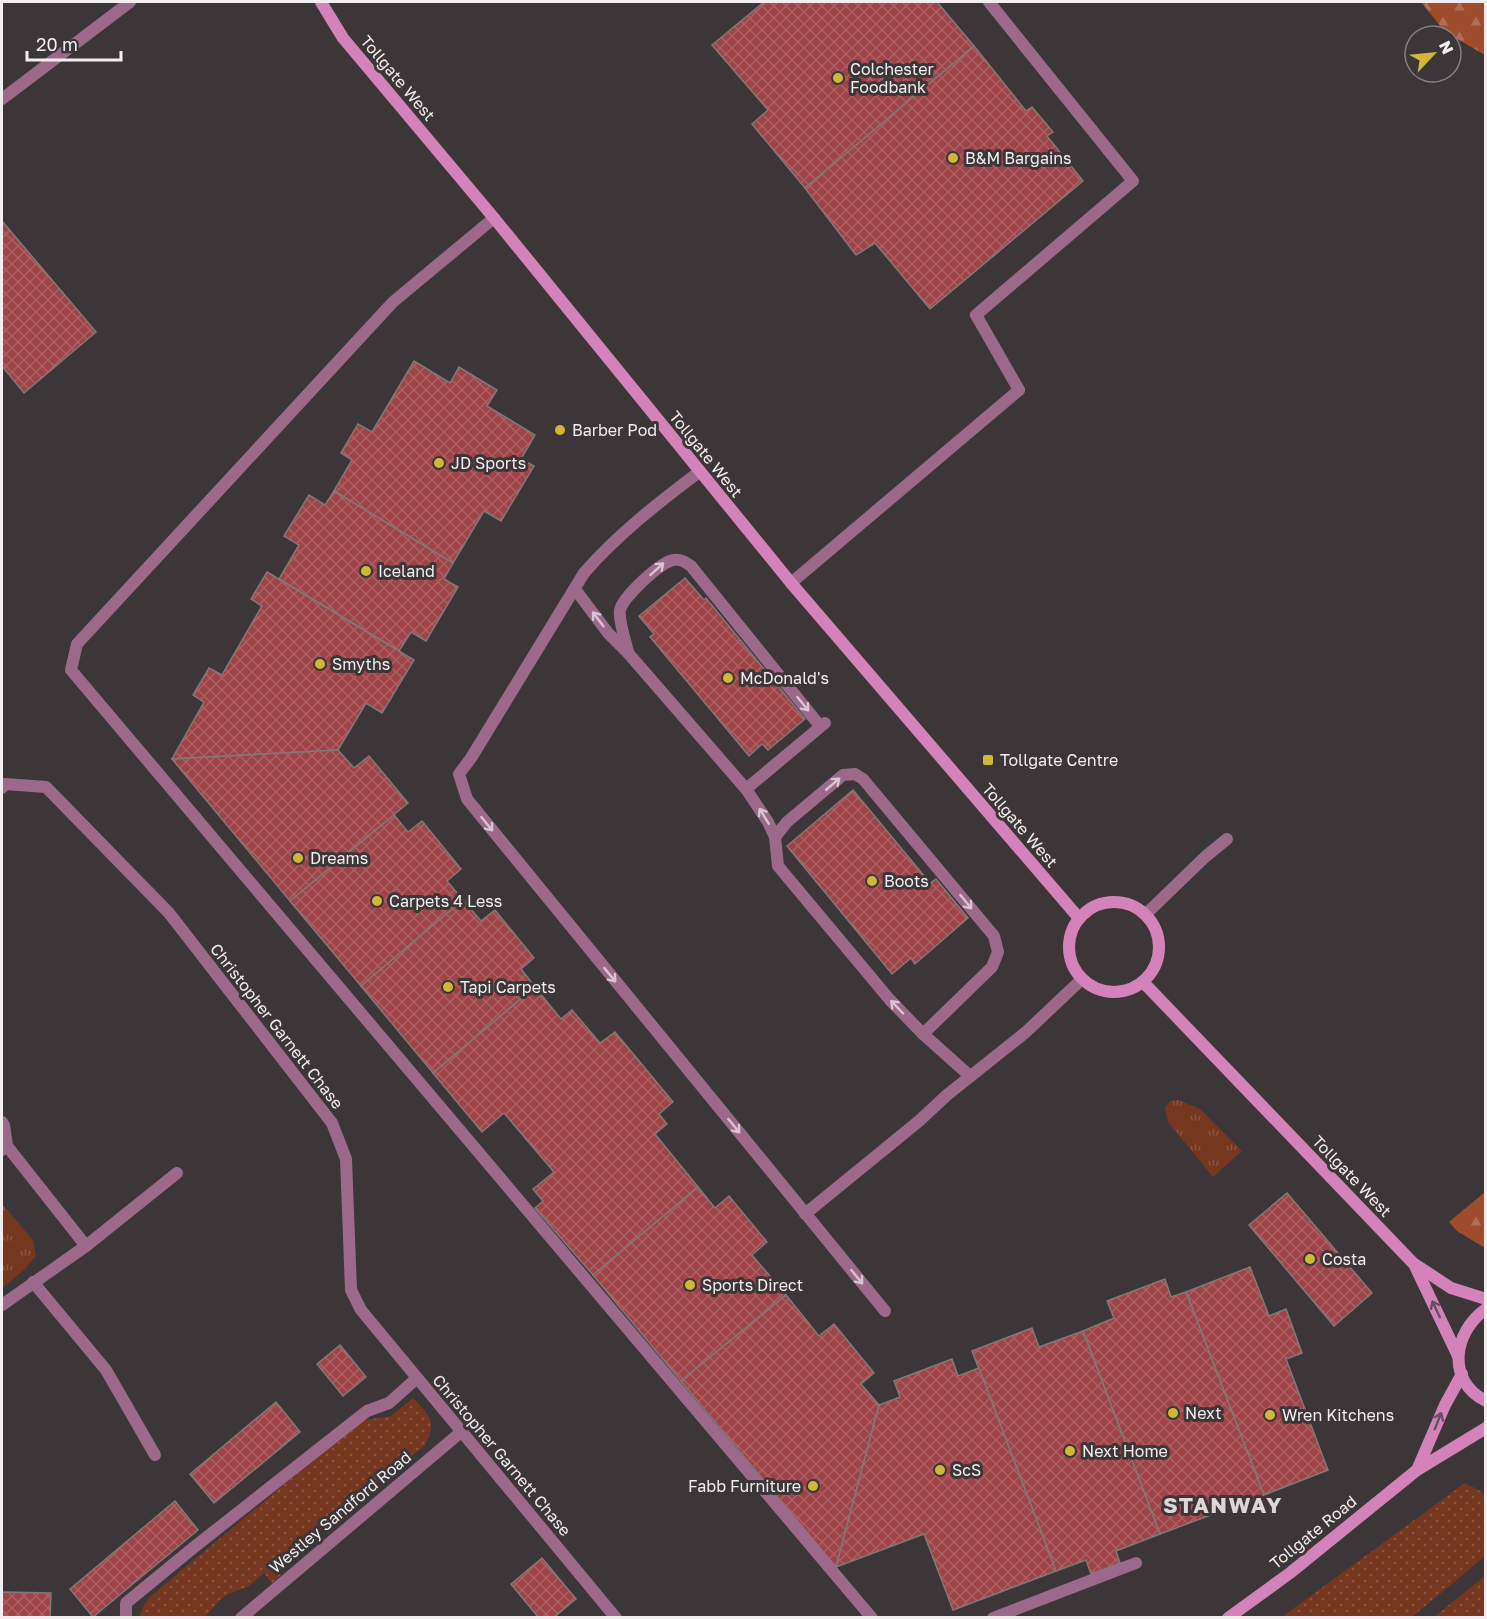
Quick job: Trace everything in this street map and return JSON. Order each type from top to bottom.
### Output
[{"type":"street","points":[[2,99],[130,2]]},
{"type":"street","name":"Tollgate West","points":[[321,2],[343,38],[494,218],[699,472],[791,583],[1078,917]]},
{"type":"street","points":[[791,583],[1019,390],[976,315],[1133,181],[989,2]]},
{"type":"street","points":[[494,218],[393,302],[77,644],[71,670],[872,1617]]},
{"type":"street","points":[[699,472],[633,523],[584,573],[459,774],[467,799],[885,1311]]},
{"type":"street","points":[[628,653],[619,614],[625,598],[666,562],[684,561],[691,566],[823,724],[746,789]]},
{"type":"street","points":[[575,589],[608,633],[746,789],[775,837],[778,866],[890,1000],[969,1076]]},
{"type":"street","points":[[775,837],[787,822],[843,775],[855,774],[863,779],[994,936],[998,952],[992,967],[923,1034]]},
{"type":"street","name":"Christopher Garnett Chase","points":[[3,784],[46,787],[169,913],[332,1123],[346,1159],[351,1290],[361,1310],[616,1617]]},
{"type":"street","points":[[1146,914],[1227,839]]},
{"type":"street","points":[[1119,901],[1146,914],[1156,930],[1159,949],[1155,967],[1143,982],[1128,990],[1112,992],[1096,989],[1082,979],[1072,965],[1068,949],[1071,932],[1078,917],[1104,902],[1119,901]]},
{"type":"street","points":[[805,1214],[919,1121],[969,1076],[1026,1032],[1082,979]]},
{"type":"street","name":"Tollgate West","points":[[1143,982],[1413,1263],[1451,1288],[1485,1299]]},
{"type":"street","points":[[2,1122],[4,1148],[86,1246]]},
{"type":"street","points":[[2,1305],[86,1246],[177,1173]]},
{"type":"street","name":"Tollgate West","points":[[1413,1263],[1458,1356]]},
{"type":"street","points":[[33,1282],[106,1370],[154,1455]]},
{"type":"street","points":[[1485,1308],[1466,1328],[1460,1341],[1458,1356],[1462,1374],[1470,1388],[1485,1401]]},
{"type":"street","name":"Tollgate Road","points":[[1417,1470],[1445,1405],[1462,1374]]},
{"type":"street","points":[[126,1617],[126,1603],[367,1411],[389,1403],[417,1378]]},
{"type":"street","name":"Tollgate Road","points":[[1228,1617],[1290,1573],[1417,1470],[1485,1428]]},
{"type":"street","name":"Westley Sandford Road","points":[[241,1617],[461,1432]]},
{"type":"street","points":[[993,1617],[1136,1563]]},
{"type":"green space","points":[[1421,2],[1485,2],[1485,55],[1463,42],[1463,24],[1439,24]]},
{"type":"green space","points":[[1179,1100],[1200,1109],[1242,1151],[1213,1177],[1168,1122],[1165,1108],[1170,1101]]},
{"type":"green space","points":[[1485,1192],[1485,1248],[1457,1231],[1449,1222]]},
{"type":"green space","points":[[2,1204],[33,1240],[36,1256],[26,1268],[2,1288]]},
{"type":"green space","points":[[413,1398],[430,1420],[430,1431],[424,1446],[290,1554],[280,1576],[272,1583],[264,1573],[249,1586],[221,1599],[205,1617],[139,1618],[143,1606],[151,1596],[360,1421],[391,1416]]},
{"type":"green space","points":[[1465,1483],[1482,1492],[1485,1498],[1485,1556],[1412,1617],[1282,1617]]},
{"type":"green space","points":[[1485,1576],[1485,1617],[1434,1617]]},
{"type":"building","name":"Colchester Foodbank","points":[[764,2],[937,2],[974,46],[805,188],[752,124],[768,110],[712,45]]},
{"type":"building","name":"B&M Bargains","points":[[974,46],[1026,111],[1032,107],[1053,132],[1047,136],[1083,181],[930,309],[875,243],[856,255],[805,188]]},
{"type":"building","points":[[2,221],[96,332],[24,393],[2,366]]},
{"type":"building","name":"JD Sports","points":[[414,361],[450,383],[459,367],[497,390],[487,406],[535,435],[521,459],[534,466],[501,521],[484,511],[453,563],[334,491],[352,460],[341,453],[358,424],[372,432]]},
{"type":"building","name":"Iceland","points":[[334,491],[453,563],[444,579],[458,587],[426,641],[411,632],[399,651],[279,579],[299,545],[284,536],[309,495],[325,505]]},
{"type":"building","name":"Smyths","points":[[267,572],[414,660],[382,713],[366,703],[338,750],[172,759],[204,702],[193,695],[209,668],[222,675],[262,606],[251,599]]},
{"type":"building","name":"McDonald's","points":[[685,578],[704,600],[706,598],[805,719],[768,750],[762,744],[749,756],[650,637],[654,634],[639,616]]},
{"type":"building","name":"Dreams","points":[[338,750],[354,768],[369,756],[408,803],[290,901],[172,759]]},
{"type":"building","name":"Boots","points":[[853,790],[930,883],[936,879],[968,918],[915,964],[911,958],[892,974],[787,846]]},
{"type":"building","name":"Carpets 4 Less","points":[[394,815],[408,832],[422,821],[461,869],[447,881],[463,900],[361,986],[290,901]]},
{"type":"building","name":"Tapi Carpets","points":[[463,900],[481,921],[495,910],[534,958],[521,969],[535,987],[433,1073],[361,986]]},
{"type":"building","points":[[535,987],[561,1019],[572,1010],[600,1043],[615,1032],[673,1102],[659,1114],[667,1124],[655,1134],[698,1187],[593,1275],[535,1208],[543,1201],[533,1189],[554,1172],[504,1113],[482,1132],[433,1073]]},
{"type":"building","name":"Sports Direct","points":[[698,1187],[715,1208],[729,1196],[767,1242],[752,1255],[786,1295],[681,1381],[593,1275]]},
{"type":"building","name":"Costa","points":[[1287,1193],[1372,1293],[1334,1326],[1249,1225]]},
{"type":"building","name":"Wren Kitchens","points":[[1250,1267],[1269,1316],[1286,1309],[1302,1353],[1286,1359],[1328,1470],[1264,1495],[1186,1292]]},
{"type":"building","name":"Next","points":[[1165,1279],[1171,1297],[1186,1292],[1264,1495],[1160,1534],[1083,1331],[1114,1318],[1107,1301]]},
{"type":"building","name":"Fabb Furniture","points":[[786,1295],[819,1336],[834,1324],[874,1373],[861,1384],[879,1405],[836,1567],[681,1381]]},
{"type":"building","name":"Next Home","points":[[1032,1328],[1039,1347],[1083,1331],[1160,1534],[1116,1551],[1120,1563],[1091,1574],[1086,1560],[1056,1571],[972,1351]]},
{"type":"building","points":[[340,1345],[366,1377],[343,1396],[317,1364]]},
{"type":"building","name":"ScS","points":[[952,1359],[958,1376],[979,1368],[1056,1571],[953,1610],[924,1534],[836,1567],[879,1405],[900,1397],[894,1381]]},
{"type":"building","points":[[276,1402],[300,1432],[214,1503],[190,1474]]},
{"type":"building","points":[[175,1501],[198,1530],[93,1617],[70,1589]]},
{"type":"building","points":[[542,1558],[576,1599],[553,1618],[539,1618],[511,1584]]},
{"type":"building","points":[[2,1592],[51,1593],[50,1618],[2,1618]]},
{"type":"place","name":"Colchester Foodbank","points":[[838,78]]},
{"type":"place","name":"B&M Bargains","points":[[953,158]]},
{"type":"place","name":"Barber Pod","points":[[560,430]]},
{"type":"place","name":"JD Sports","points":[[439,463]]},
{"type":"place","name":"Iceland","points":[[366,571]]},
{"type":"place","name":"Smyths","points":[[320,664]]},
{"type":"place","name":"McDonald's","points":[[728,678]]},
{"type":"place","name":"Tollgate Centre","points":[[988,760]]},
{"type":"place","name":"Dreams","points":[[298,858]]},
{"type":"place","name":"Boots","points":[[872,881]]},
{"type":"place","name":"Carpets 4 Less","points":[[377,901]]},
{"type":"place","name":"Tapi Carpets","points":[[448,987]]},
{"type":"place","name":"Costa","points":[[1310,1259]]},
{"type":"place","name":"Sports Direct","points":[[690,1285]]},
{"type":"place","name":"Next","points":[[1173,1413]]},
{"type":"place","name":"Wren Kitchens","points":[[1270,1415]]},
{"type":"place","name":"Next Home","points":[[1070,1451]]},
{"type":"place","name":"ScS","points":[[940,1470]]},
{"type":"place","name":"Fabb Furniture","points":[[813,1486]]},
{"type":"district","name":"STANWAY","points":[[1223,1504]]}]
